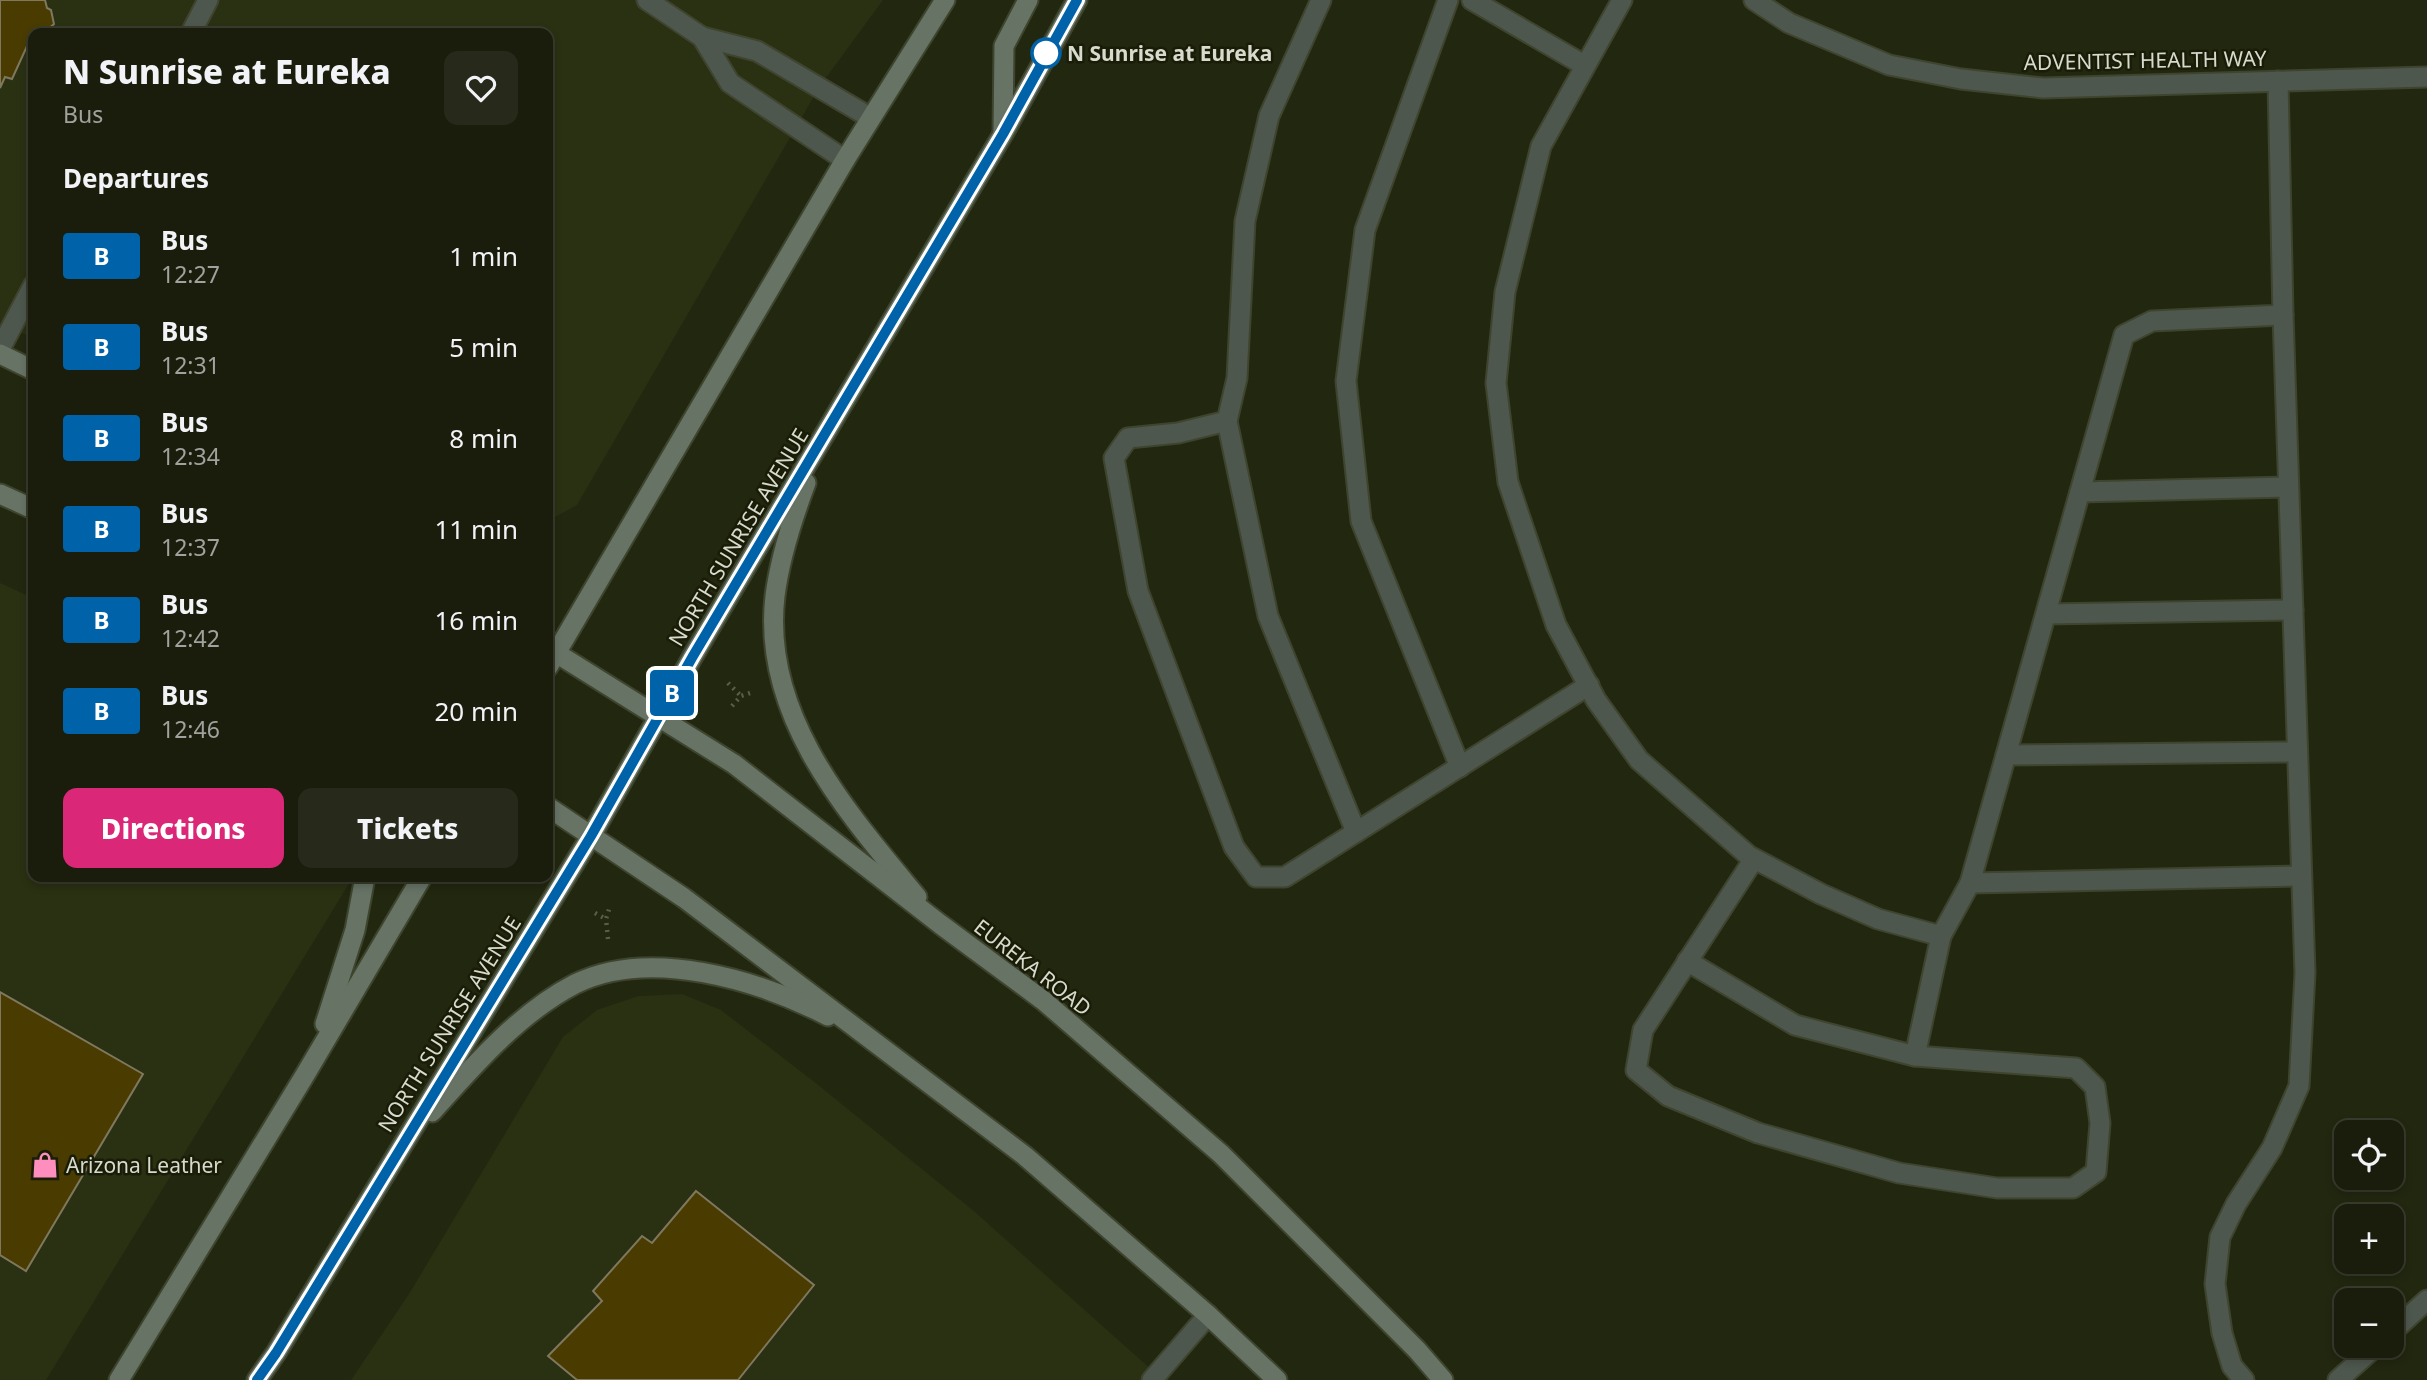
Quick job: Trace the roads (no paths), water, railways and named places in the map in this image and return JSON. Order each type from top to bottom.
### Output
[{"type":"main road","points":[[553,653],[845,160],[946,0]]},
{"type":"main road","points":[[1003,134],[1004,46],[1028,0]]},
{"type":"main road","name":"NORTH SUNRISE AVENUE","points":[[257,1380],[591,836],[1003,134],[1077,0]]},
{"type":"main road","points":[[0,351],[28,367]]},
{"type":"main road","points":[[825,435],[793,516],[780,565],[774,625],[781,676],[799,733],[818,767],[843,804],[940,924]]},
{"type":"main road","points":[[0,494],[28,507]]},
{"type":"main road","name":"EUREKA ROAD","points":[[553,657],[659,716],[734,764],[1044,1001],[1220,1154],[1417,1350],[1443,1380]]},
{"type":"main road","points":[[553,810],[684,898],[1025,1156],[1208,1315],[1277,1380]]},
{"type":"main road","points":[[305,1075],[343,971],[364,882]]},
{"type":"main road","points":[[119,1380],[419,882]]},
{"type":"main road","points":[[400,1147],[463,1078],[522,1021],[575,984],[612,971],[641,968],[685,971],[751,984],[817,1011],[874,1040]]},
{"type":"lane","points":[[194,28],[208,0]]},
{"type":"lane","points":[[647,0],[702,37],[757,51],[871,118]]},
{"type":"lane","points":[[1321,0],[1269,116],[1245,221],[1237,378],[1227,421],[1268,616],[1356,832]]},
{"type":"lane","points":[[1448,0],[1365,230],[1346,382],[1361,521],[1460,767]]},
{"type":"lane","points":[[1472,0],[1584,65]]},
{"type":"lane","points":[[1622,0],[1541,146],[1505,292],[1496,383],[1508,482],[1556,625],[1588,685],[1639,761],[1754,859],[1821,894],[1878,919],[1941,936]]},
{"type":"lane","name":"ADVENTIST HEALTH WAY","points":[[1754,0],[1789,23],[1889,65],[1961,79],[2043,88],[2427,77]]},
{"type":"lane","points":[[702,37],[730,83],[845,160]]},
{"type":"lane","points":[[2244,1380],[2232,1366],[2222,1333],[2215,1284],[2220,1237],[2236,1204],[2272,1148],[2299,1086],[2305,973],[2288,486],[2278,81]]},
{"type":"lane","points":[[0,351],[28,296]]},
{"type":"lane","points":[[1915,1056],[1941,936],[1970,883],[2124,335],[2152,321],[2283,315]]},
{"type":"lane","points":[[1227,421],[1178,433],[1128,438],[1114,458],[1138,591],[1234,846],[1256,877],[1285,877],[1588,685]]},
{"type":"lane","points":[[2080,492],[2288,486]]},
{"type":"lane","points":[[2046,614],[2293,610]]},
{"type":"lane","points":[[2006,755],[2297,752]]},
{"type":"lane","points":[[1688,961],[1795,1025],[1915,1056],[2076,1068],[2095,1087],[2100,1123],[2096,1171],[2073,1188],[1997,1188],[1899,1173],[1758,1133],[1668,1096],[1636,1070],[1643,1030],[1754,859]]},
{"type":"lane","points":[[1970,883],[2301,876]]},
{"type":"lane","points":[[2404,1321],[2427,1300]]},
{"type":"lane","points":[[1152,1380],[1208,1315]]},
{"type":"lane","points":[[2339,1380],[2363,1358]]},
{"type":"place","name":"N Sunrise at Eureka","points":[[1046,53]]},
{"type":"place","name":"Arizona Leather","points":[[45,1165]]}]
